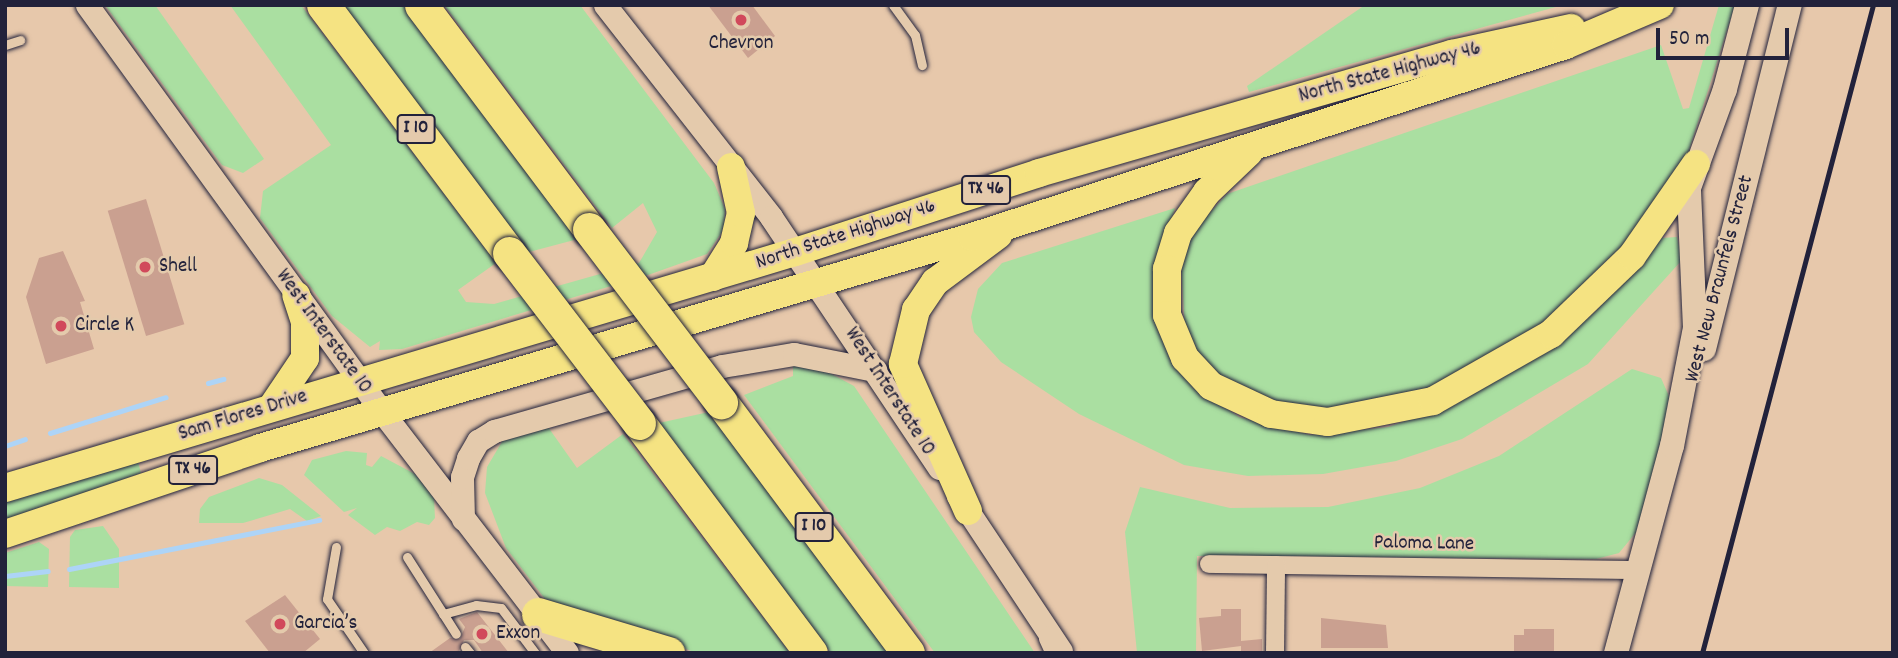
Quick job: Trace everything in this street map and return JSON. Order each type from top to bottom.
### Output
[{"type":"highway","name":"I 10","points":[[323,5],[811,653]]},
{"type":"highway","name":"I 10","points":[[421,5],[908,653]]},
{"type":"highway","points":[[526,612],[667,653]]},
{"type":"main road","name":"North State Highway 46","points":[[383,413],[1014,223],[1566,45],[1619,20],[1660,5]]},
{"type":"main road","name":"West New Braunfels Street","points":[[1672,446],[1695,328],[1686,210],[1696,164],[1725,89],[1747,5]]},
{"type":"main road","name":"West New Braunfels Street","points":[[1616,653],[1672,446],[1713,316],[1790,5]]},
{"type":"main road","name":"North State Highway 46","points":[[360,382],[796,252],[1039,173],[1452,54],[1619,20]]},
{"type":"main road","points":[[1256,145],[1207,192],[1178,233],[1167,268],[1167,315],[1185,358],[1211,386],[1271,414],[1328,422],[1433,401],[1550,334],[1632,256],[1696,164]]},
{"type":"main road","points":[[713,276],[734,243],[741,213],[731,167]]},
{"type":"main road","points":[[968,511],[902,364],[906,340],[916,310],[935,282],[1014,223]]},
{"type":"main road","points":[[272,407],[305,358],[304,322],[296,295]]},
{"type":"main road","name":"Sam Flores Drive","points":[[5,488],[360,382]]},
{"type":"main road","name":"Sam Flores Drive","points":[[5,534],[383,413]]},
{"type":"street","name":"West Interstate 10","points":[[87,5],[296,295],[463,519],[526,612],[567,653]]},
{"type":"street","name":"West Interstate 10","points":[[605,5],[796,252],[1057,648]]},
{"type":"street","points":[[463,519],[462,477],[468,458],[478,441],[495,431],[722,366],[794,354],[875,370]]},
{"type":"street","name":"Paloma Lane","points":[[1209,564],[1639,570]]},
{"type":"street","points":[[1275,653],[1276,565]]},
{"type":"lane","points":[[893,5],[915,35],[922,65]]},
{"type":"lane","points":[[5,45],[20,40]]},
{"type":"lane","points":[[336,547],[327,599],[359,651]]},
{"type":"lane","points":[[407,557],[456,634]]},
{"type":"lane","points":[[443,614],[476,605],[526,612],[535,653]]},
{"type":"green space","points":[[105,5],[155,5],[264,159],[243,173],[222,165]]},
{"type":"green space","points":[[230,5],[301,5],[496,263],[458,290],[466,302],[494,304],[639,263],[657,232],[643,203],[612,228],[444,5],[580,5],[714,183],[725,209],[724,229],[707,254],[648,275],[402,349],[379,350],[380,341],[370,347],[332,316],[260,218],[263,191],[331,145]]},
{"type":"green space","points":[[342,5],[405,5],[578,239],[529,252]]},
{"type":"green space","points":[[1365,5],[1563,5],[1249,92],[1247,86]]},
{"type":"green space","points":[[1719,5],[1735,5],[1684,166],[1637,232],[1556,316],[1452,382],[1346,413],[1267,403],[1220,379],[1199,355],[1185,329],[1181,263],[1192,232],[1227,194],[1661,45],[1683,109],[1689,108]]},
{"type":"green space","points":[[1175,208],[1158,262],[1198,389],[1239,417],[1310,435],[1388,427],[1454,404],[1556,345],[1596,311],[1662,238],[1677,237],[1682,260],[1588,364],[1462,439],[1396,461],[1323,474],[1248,476],[1184,465],[1079,414],[1001,362],[974,332],[971,317],[978,289],[1002,263]]},
{"type":"green space","points":[[793,365],[826,371],[854,386],[1035,653],[935,653],[744,395],[793,376]]},
{"type":"green space","points":[[1632,369],[1661,378],[1672,403],[1642,525],[1619,553],[1596,559],[1197,556],[1196,653],[1137,653],[1125,532],[1140,487],[1230,508],[1328,507],[1420,488],[1499,456]]},
{"type":"green space","points":[[709,412],[891,653],[831,653],[659,423]]},
{"type":"green space","points":[[548,427],[577,468],[623,434],[790,653],[697,653],[545,599],[506,548],[485,493],[487,467],[503,440]]},
{"type":"green space","points":[[346,451],[367,453],[366,465],[372,467],[381,456],[415,474],[434,497],[435,518],[429,525],[417,522],[400,531],[387,527],[375,535],[348,515],[357,508],[344,512],[304,475],[312,460]]},
{"type":"green space","points":[[138,462],[141,473],[5,522],[5,501]]},
{"type":"green space","points":[[259,478],[282,485],[321,516],[307,521],[290,509],[243,523],[199,523],[200,509],[209,497]]},
{"type":"green space","points":[[103,526],[119,549],[119,588],[69,587],[70,537],[75,530]]},
{"type":"green space","points":[[39,542],[49,549],[48,587],[5,586],[5,553]]},
{"type":"building","name":"Chevron","points":[[708,5],[752,5],[775,36],[748,58]]},
{"type":"building","name":"Shell","points":[[146,199],[184,324],[146,336],[108,211]]},
{"type":"building","name":"Circle K","points":[[63,251],[85,301],[80,302],[94,349],[46,364],[26,297],[39,258]]},
{"type":"building","name":"Garcia’s","points":[[285,595],[320,639],[303,653],[270,653],[245,621]]},
{"type":"building","points":[[1221,609],[1241,609],[1241,641],[1262,639],[1262,653],[1241,653],[1241,646],[1202,651],[1199,618],[1221,616]]},
{"type":"building","name":"Exxon","points":[[477,612],[509,653],[483,653],[474,640],[464,640],[458,653],[429,653],[450,638],[460,639],[465,627],[459,619]]},
{"type":"building","points":[[1321,618],[1386,625],[1388,648],[1321,648]]},
{"type":"building","points":[[1524,629],[1554,629],[1554,653],[1514,653],[1514,635],[1524,635]]},
{"type":"waterway","points":[[208,383],[223,379]]},
{"type":"waterway","points":[[50,433],[166,397]]},
{"type":"waterway","points":[[5,446],[25,439]]},
{"type":"waterway","points":[[69,569],[319,520]]},
{"type":"waterway","points":[[5,576],[48,571]]},
{"type":"railway","points":[[1702,653],[1873,5]]},
{"type":"place","name":"Chevron","points":[[741,20]]},
{"type":"place","name":"Shell","points":[[145,267]]},
{"type":"place","name":"Circle K","points":[[61,326]]},
{"type":"place","name":"Garcia’s","points":[[280,624]]},
{"type":"place","name":"Exxon","points":[[482,634]]}]
